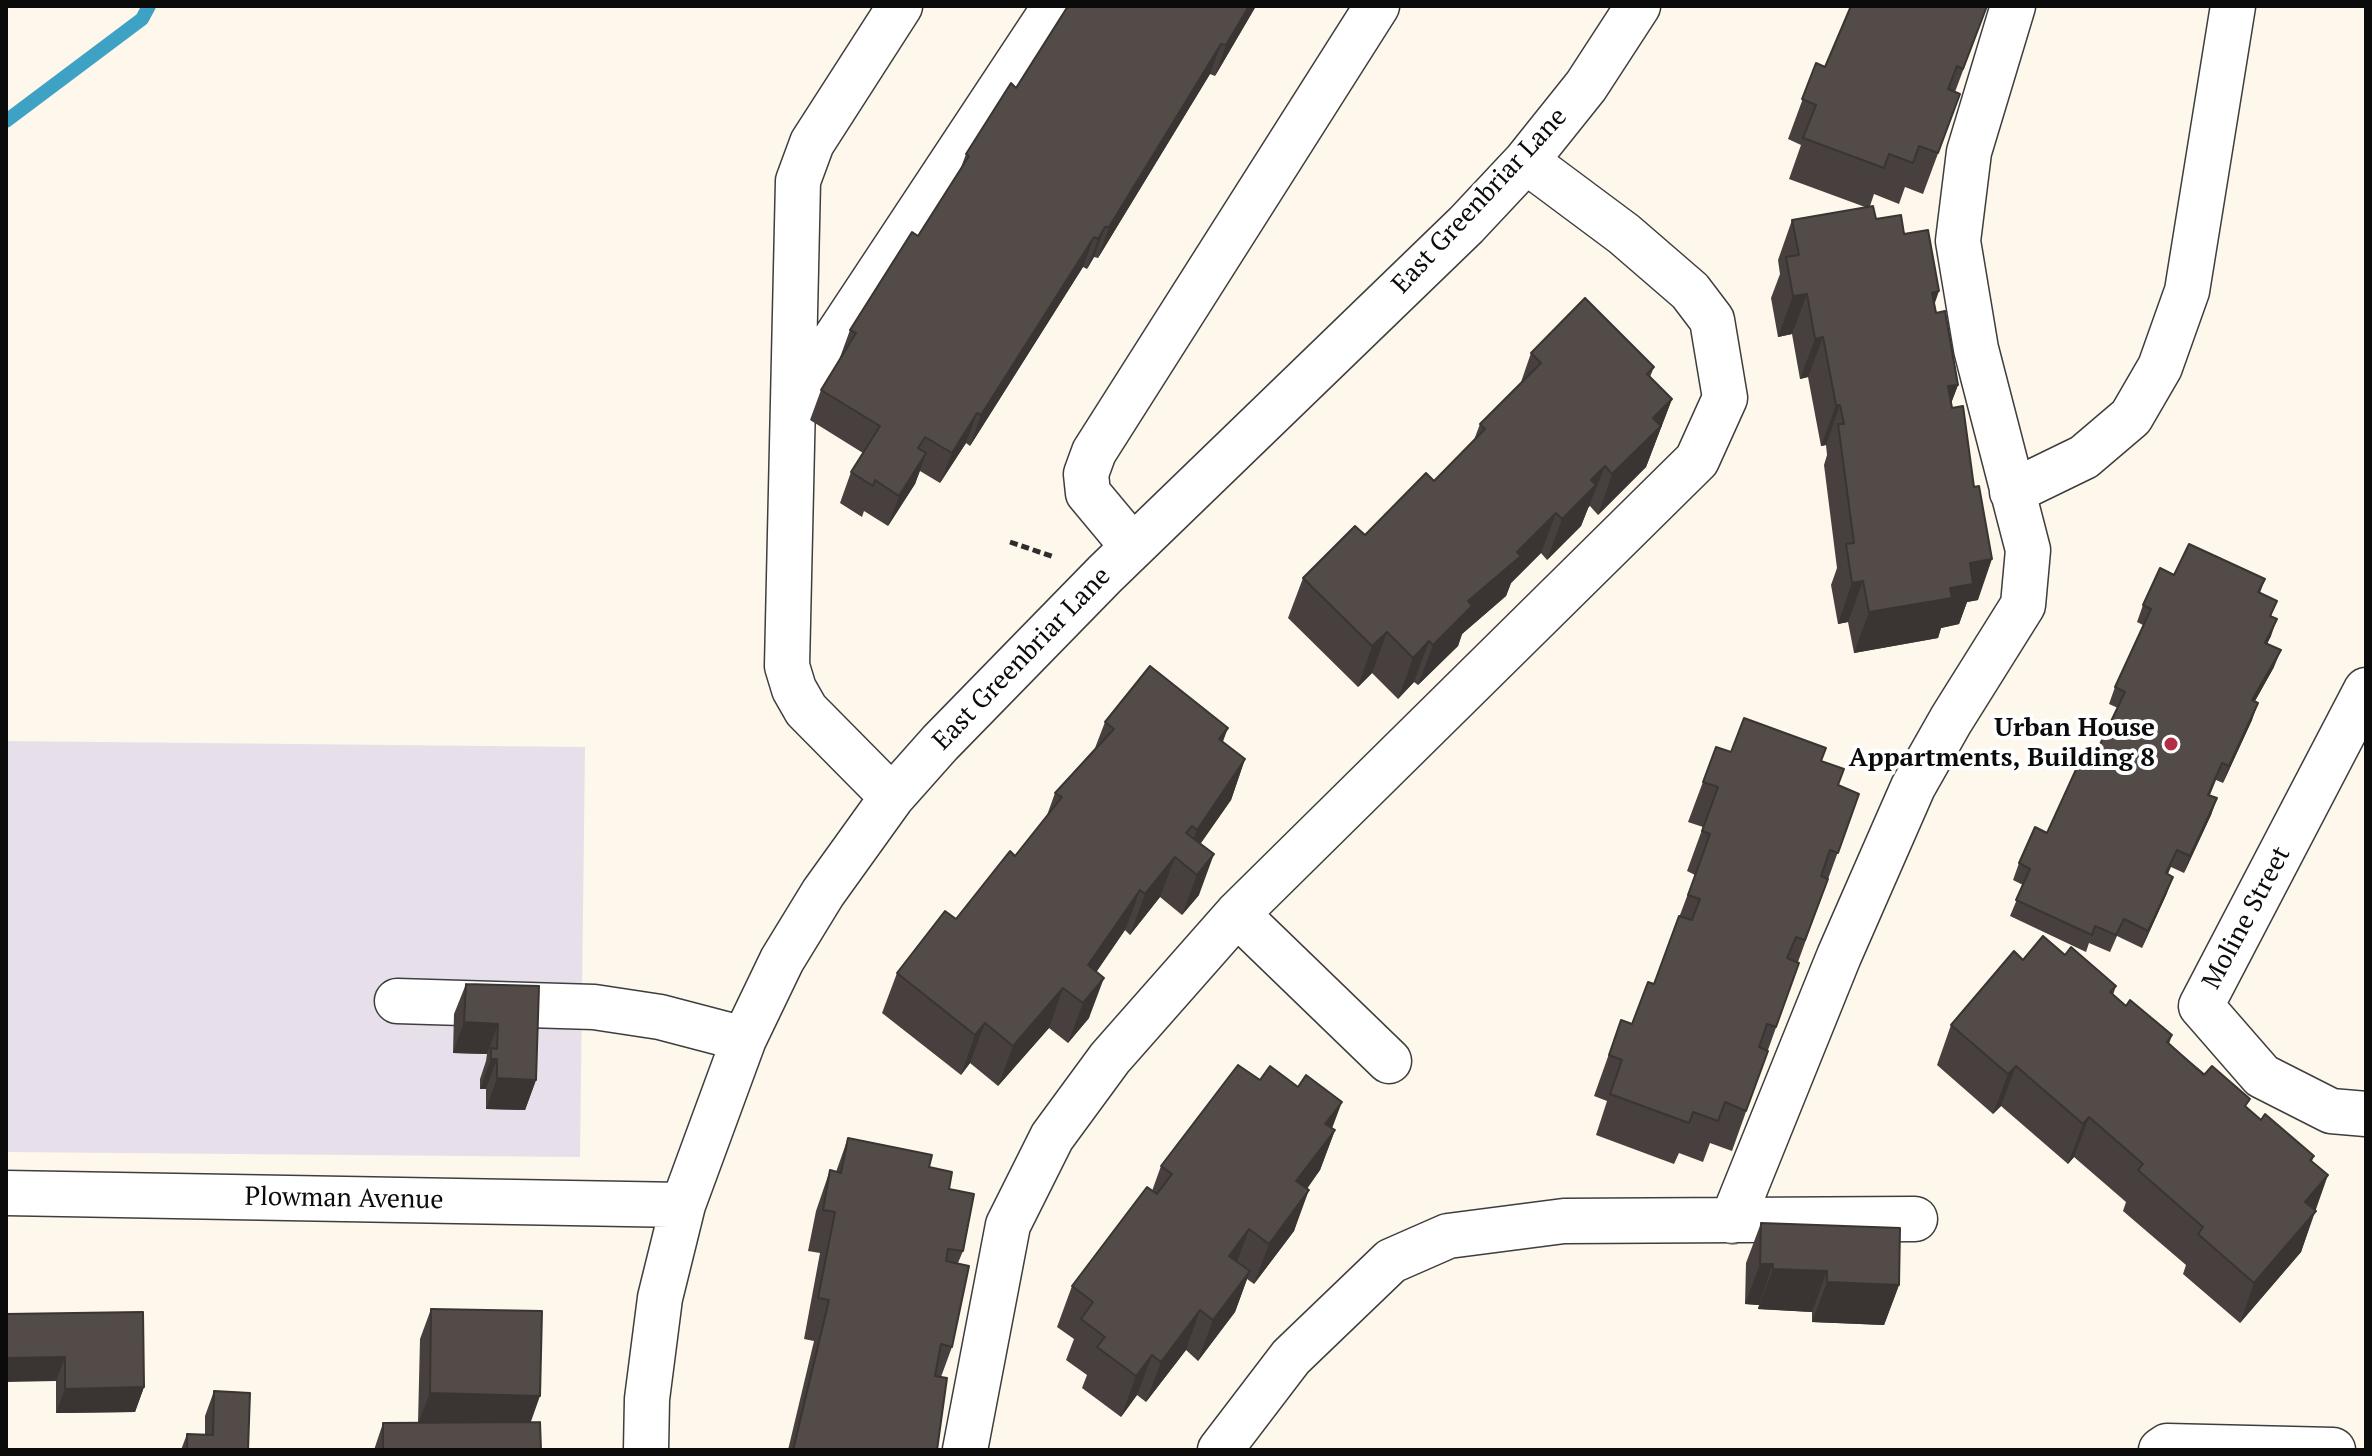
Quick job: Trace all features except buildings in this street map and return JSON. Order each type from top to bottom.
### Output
[{"type":"street","points":[[892,797],[806,710],[794,689],[787,666],[798,181],[812,143],[900,6]]},
{"type":"street","points":[[794,401],[1055,6]]},
{"type":"street","points":[[1133,547],[1088,493],[1086,474],[1094,452],[1377,6]]},
{"type":"street","name":"East Greenbriar Lane","points":[[646,1450],[647,1399],[660,1298],[683,1205],[744,1039],[782,960],[823,893],[892,797],[940,743],[1133,547],[1466,225],[1526,161],[1586,86],[1638,6]]},
{"type":"street","points":[[1732,1221],[1839,956],[1913,787],[2023,605],[2028,550],[1976,349],[1958,241],[1969,152],[2013,6]]},
{"type":"street","points":[[2012,492],[2084,457],[2131,417],[2160,367],[2187,291],[2233,6]]},
{"type":"street","points":[[965,1450],[1008,1225],[1046,1150],[1110,1058],[1237,914],[1697,460],[1725,398],[1712,320],[1690,291],[1624,234],[1526,161]]},
{"type":"street","name":"Moline Street","points":[[2366,690],[2201,1006],[2262,1076],[2331,1111],[2366,1114]]},
{"type":"street","points":[[1237,914],[1389,1061]]},
{"type":"street","points":[[397,1001],[594,1007],[660,1017],[744,1039]]},
{"type":"street","name":"Plowman Avenue","points":[[6,1193],[683,1205]]},
{"type":"street","points":[[1220,1450],[1291,1357],[1391,1261],[1448,1236],[1564,1221],[1915,1219]]},
{"type":"street","points":[[2161,1450],[2167,1446],[2333,1450]]},
{"type":"shaded area","points":[[6,741],[585,747],[580,1157],[6,1152]]},
{"type":"waterway","points":[[6,121],[142,19],[149,6]]},
{"type":"place","name":"Urban House Appartments, Building 8","points":[[2171,744]]}]
